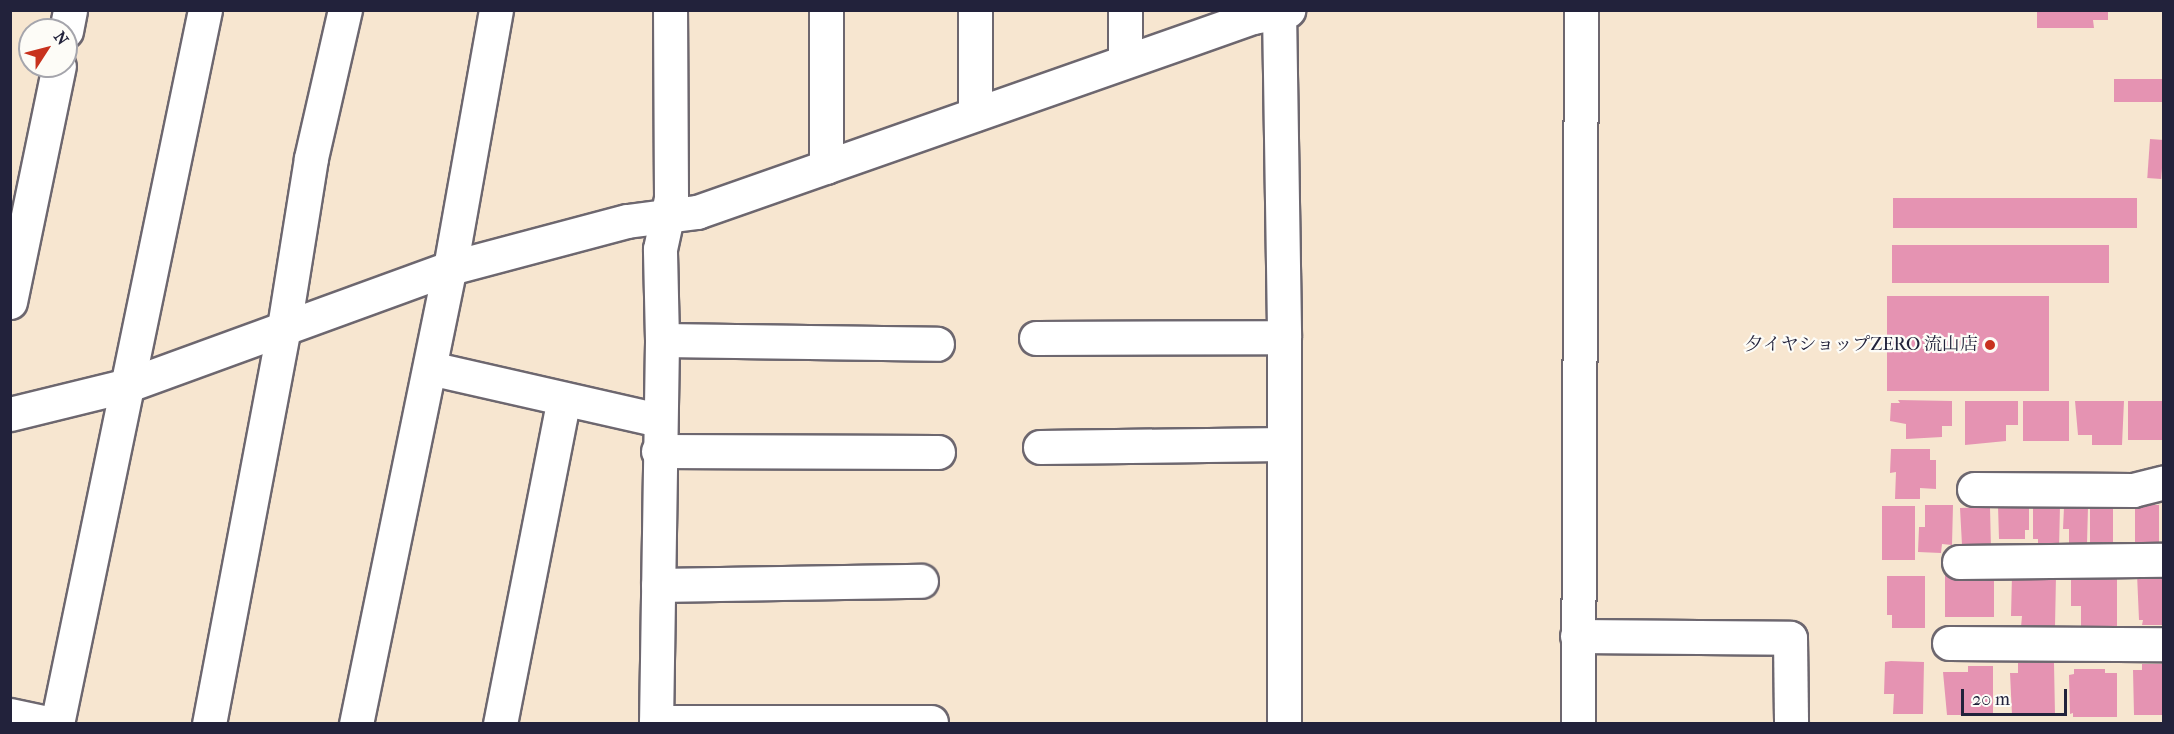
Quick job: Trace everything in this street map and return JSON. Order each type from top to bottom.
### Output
[{"type":"street","points":[[57,723],[205,10]]},
{"type":"street","points":[[209,723],[284,327],[311,158],[345,10]]},
{"type":"street","points":[[356,723],[450,268],[496,10]]},
{"type":"street","points":[[670,10],[671,178],[668,215],[660,249],[662,340],[658,436],[656,723],[931,722]]},
{"type":"street","points":[[826,10],[826,167]]},
{"type":"street","points":[[975,10],[975,114]]},
{"type":"street","points":[[1125,10],[1125,60]]},
{"type":"street","points":[[1578,723],[1581,10]]},
{"type":"street","points":[[10,414],[128,385],[450,268],[627,221],[697,213],[1125,60],[1253,16],[1282,11],[1284,723]]},
{"type":"street","points":[[10,302],[57,78]]},
{"type":"street","points":[[1036,338],[1284,337]]},
{"type":"street","points":[[662,340],[936,344]]},
{"type":"street","points":[[430,368],[564,399],[658,436],[938,452]]},
{"type":"street","points":[[500,723],[564,399]]},
{"type":"street","points":[[1040,447],[1284,444]]},
{"type":"street","points":[[1974,489],[2133,490],[2163,482]]},
{"type":"street","points":[[1959,561],[2163,560]]},
{"type":"street","points":[[658,585],[921,581]]},
{"type":"street","points":[[1577,636],[1791,638],[1791,723]]},
{"type":"street","points":[[1949,643],[2163,644]]},
{"type":"street","points":[[10,715],[51,723]]},
{"type":"building","points":[[2037,10],[2108,10],[2108,20],[2093,20],[2094,28],[2037,28]]},
{"type":"building","points":[[2114,79],[2164,79],[2164,102],[2114,102]]},
{"type":"building","points":[[2150,139],[2164,140],[2161,179],[2147,178]]},
{"type":"building","points":[[1893,198],[2137,198],[2137,228],[1893,228]]},
{"type":"building","points":[[1892,245],[2109,245],[2109,283],[1892,283]]},
{"type":"building","points":[[1887,296],[2049,296],[2049,391],[1887,391]]},
{"type":"building","points":[[1898,400],[1952,401],[1952,426],[1942,426],[1942,437],[1906,439],[1906,424],[1890,421],[1891,403],[1900,403]]},
{"type":"building","points":[[1965,401],[2018,401],[2018,425],[2006,425],[2006,441],[1965,445]]},
{"type":"building","points":[[2023,401],[2069,401],[2069,441],[2023,441]]},
{"type":"building","points":[[2075,401],[2124,401],[2122,445],[2092,445],[2092,435],[2078,435]]},
{"type":"building","points":[[2128,401],[2164,401],[2164,440],[2128,440]]},
{"type":"building","points":[[1891,449],[1930,449],[1930,460],[1936,460],[1936,489],[1920,488],[1920,499],[1895,499],[1896,472],[1890,473]]},
{"type":"building","points":[[1925,505],[1953,505],[1952,545],[1942,544],[1941,553],[1918,552],[1919,527],[1925,527]]},
{"type":"building","points":[[2135,505],[2159,505],[2159,548],[2135,548]]},
{"type":"building","points":[[1882,506],[1915,506],[1915,560],[1882,560]]},
{"type":"building","points":[[1998,506],[2029,506],[2029,530],[2025,530],[2025,539],[1999,539]]},
{"type":"building","points":[[2033,506],[2060,506],[2059,549],[2038,548],[2038,539],[2033,539]]},
{"type":"building","points":[[1990,507],[1991,549],[1976,549],[1975,544],[1962,545],[1960,508]]},
{"type":"building","points":[[2064,507],[2088,507],[2087,545],[2069,544],[2069,529],[2063,529]]},
{"type":"building","points":[[2090,507],[2113,507],[2113,546],[2090,546]]},
{"type":"building","points":[[2071,574],[2117,574],[2117,626],[2081,626],[2081,606],[2071,606]]},
{"type":"building","points":[[2137,574],[2164,575],[2164,625],[2142,625],[2143,620],[2139,620]]},
{"type":"building","points":[[1945,575],[1994,575],[1994,617],[1945,617]]},
{"type":"building","points":[[2012,575],[2056,576],[2055,627],[2021,627],[2022,616],[2011,616]]},
{"type":"building","points":[[1887,576],[1925,576],[1925,628],[1892,628],[1892,615],[1887,615]]},
{"type":"building","points":[[1885,662],[1924,662],[1923,714],[1893,714],[1894,694],[1884,694]]},
{"type":"building","points":[[2018,663],[2054,663],[2055,715],[2012,715],[2010,673],[2018,673]]},
{"type":"building","points":[[2142,664],[2164,664],[2164,715],[2134,715],[2133,670],[2142,670]]},
{"type":"building","points":[[1968,666],[1993,666],[1993,715],[1947,715],[1943,672],[1968,672]]},
{"type":"building","points":[[2074,669],[2105,669],[2105,673],[2117,673],[2117,717],[2073,717],[2073,713],[2070,714],[2069,675],[2074,674]]},
{"type":"place","name":"夕イヤショップZERO 流山店","points":[[1990,345]]}]
